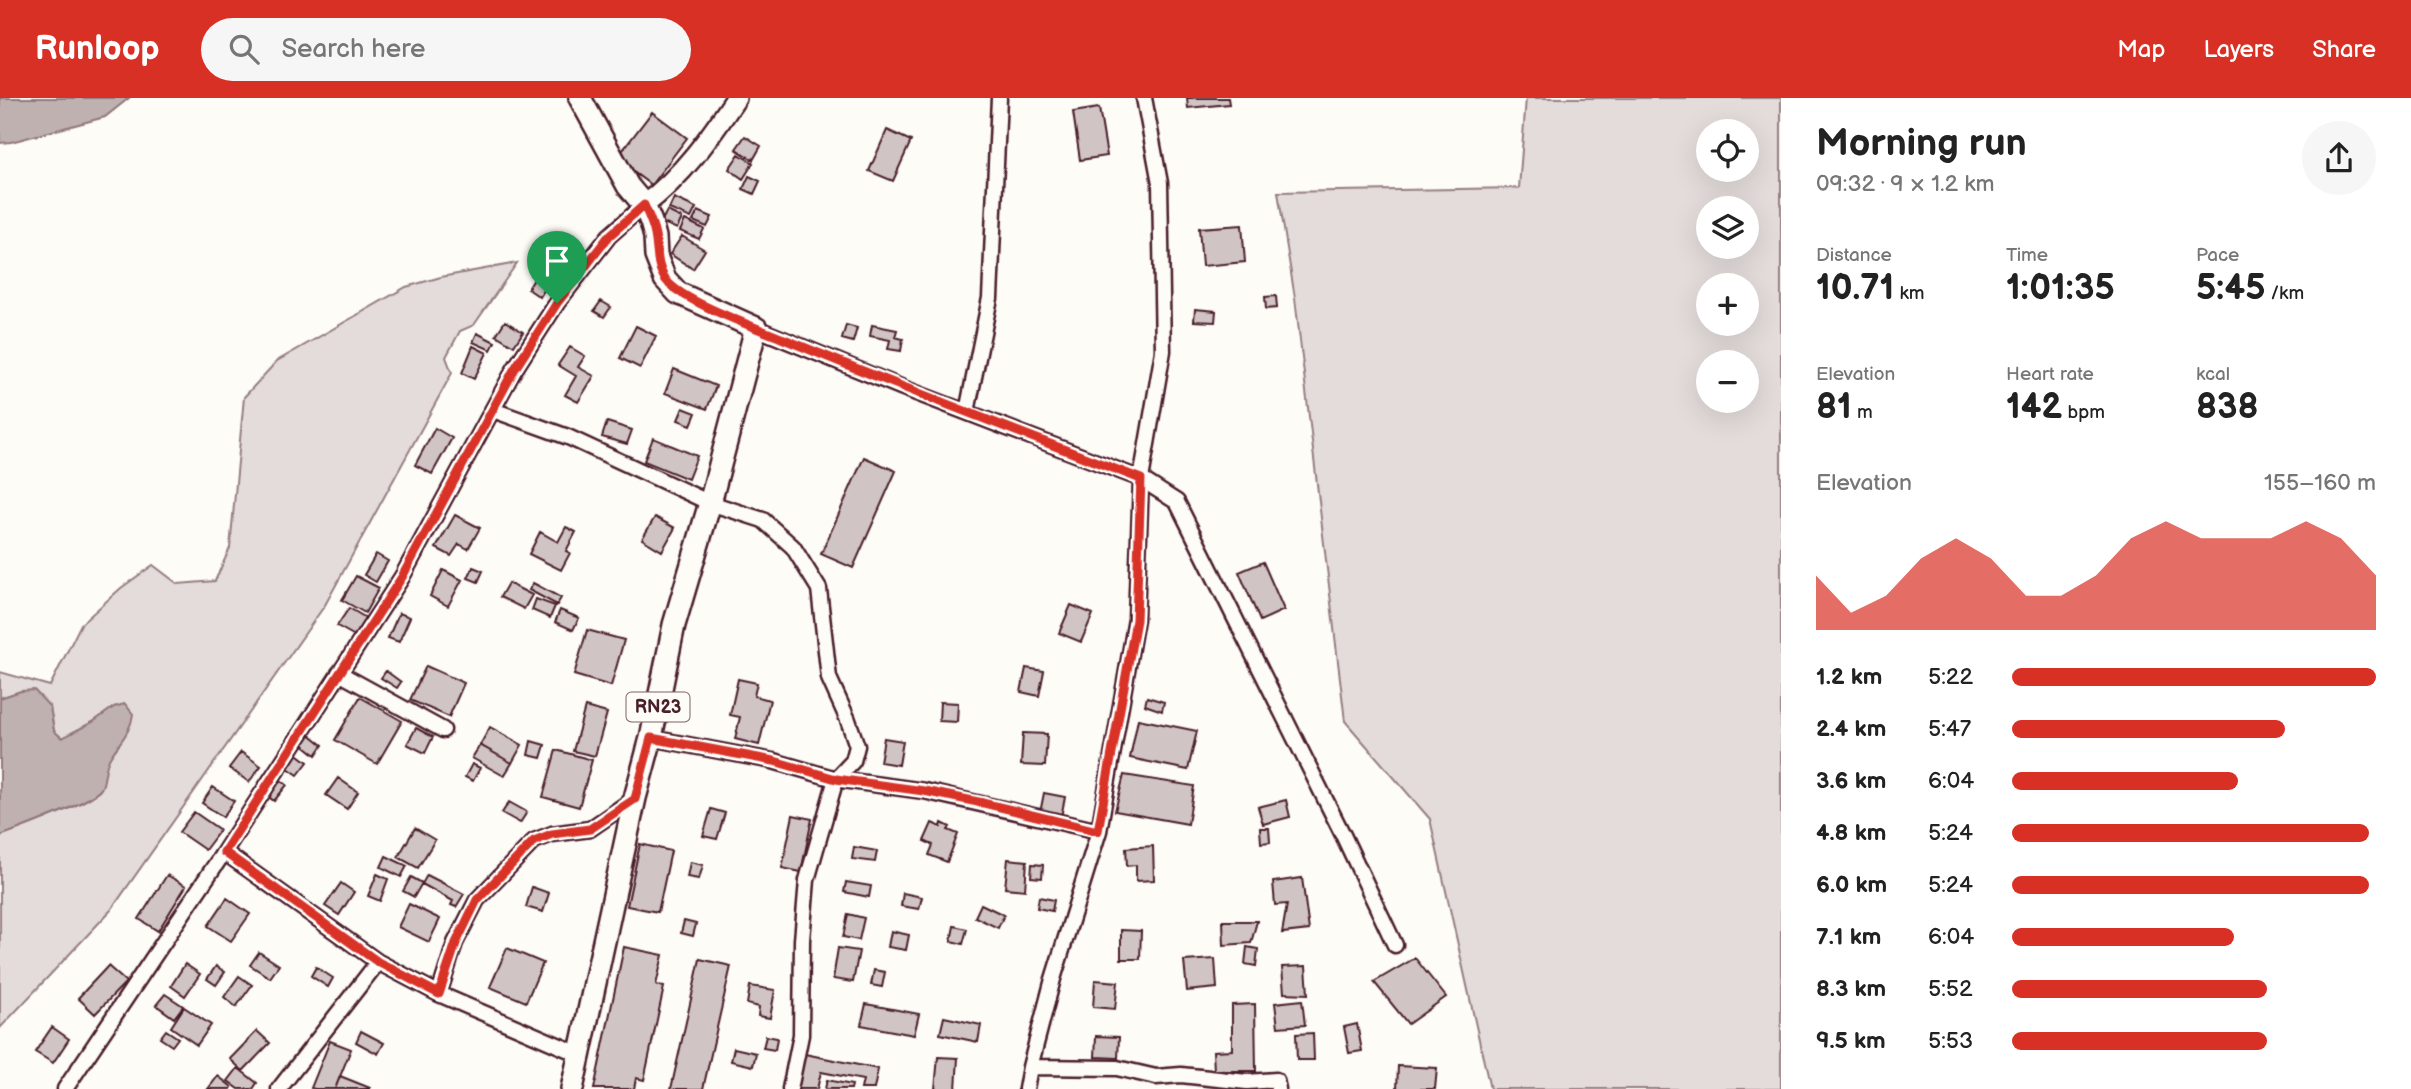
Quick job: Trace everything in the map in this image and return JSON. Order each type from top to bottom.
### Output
[{"type":"main road","points":[[580,98],[628,186],[644,205],[653,230],[656,256],[665,279],[678,293],[756,328]]},
{"type":"main road","points":[[644,205],[709,138],[736,98]]},
{"type":"main road","name":"RN23","points":[[572,1089],[674,625],[710,503],[756,328]]},
{"type":"street","points":[[967,412],[989,298],[999,98]]},
{"type":"street","points":[[1027,1089],[1030,1067],[1053,979],[1098,831],[1136,620],[1141,479],[1163,351],[1160,183],[1144,98]]},
{"type":"street","points":[[65,1089],[224,852],[402,577],[514,370],[557,303],[590,257],[644,205]]},
{"type":"street","points":[[756,328],[1141,479],[1177,502],[1395,945]]},
{"type":"street","points":[[493,410],[568,437],[710,503],[763,520],[793,547],[819,589],[829,678],[857,746],[853,761],[836,779],[807,880],[802,940],[801,1035],[790,1089]]},
{"type":"street","points":[[339,673],[443,730]]},
{"type":"street","points":[[651,738],[774,761],[836,779],[924,791],[1098,831]]},
{"type":"street","points":[[439,994],[456,943],[477,900],[534,841],[552,834],[590,829],[635,799]]},
{"type":"street","points":[[224,852],[378,962],[439,994],[581,1055]]},
{"type":"street","points":[[279,1089],[378,962]]},
{"type":"street","points":[[1030,1067],[1117,1068],[1156,1077],[1181,1075],[1247,1082],[1276,1080],[1278,1089]]},
{"type":"shaded area","points":[[0,98],[129,98],[105,117],[0,143]]},
{"type":"shaded area","points":[[1526,98],[1781,98],[1781,1089],[1490,1089],[1430,819],[1345,721],[1295,298],[1278,192],[1519,188]]},
{"type":"shaded area","points":[[517,263],[474,325],[460,331],[446,357],[452,373],[325,605],[111,910],[0,1028],[0,836],[82,802],[100,790],[107,762],[119,745],[114,707],[93,722],[62,738],[54,731],[50,707],[21,691],[0,698],[0,672],[50,686],[81,624],[121,588],[153,565],[178,584],[215,581],[230,548],[244,397],[277,361],[406,287],[441,277]]},
{"type":"shaded area","points":[[34,690],[50,707],[54,731],[62,738],[93,722],[114,707],[125,704],[133,714],[132,720],[109,760],[102,787],[96,793],[55,814],[0,836],[0,698]]},
{"type":"building","points":[[1187,98],[1228,98],[1229,104],[1188,108]]},
{"type":"building","points":[[1099,108],[1107,156],[1080,160],[1073,112]]},
{"type":"building","points":[[652,112],[687,138],[651,185],[616,159]]},
{"type":"building","points":[[887,130],[911,141],[893,181],[869,171]]},
{"type":"building","points":[[745,136],[761,146],[753,160],[736,149]]},
{"type":"building","points":[[739,154],[753,163],[743,179],[729,169]]},
{"type":"building","points":[[749,176],[760,181],[754,194],[743,189]]},
{"type":"building","points":[[674,198],[696,208],[691,218],[669,209]]},
{"type":"building","points":[[667,211],[682,218],[677,229],[661,222]]},
{"type":"building","points":[[698,211],[712,217],[707,227],[693,221]]},
{"type":"building","points":[[685,220],[704,229],[699,239],[680,231]]},
{"type":"building","points":[[1242,225],[1245,262],[1202,266],[1199,228]]},
{"type":"building","points":[[682,236],[705,250],[693,269],[670,254]]},
{"type":"building","points":[[554,238],[573,248],[561,270],[557,268],[540,297],[528,289],[537,274],[542,277],[548,267],[540,263]]},
{"type":"building","points":[[1276,296],[1277,308],[1266,309],[1265,297]]},
{"type":"building","points":[[601,301],[611,307],[604,317],[594,311]]},
{"type":"building","points":[[1195,309],[1216,311],[1215,322],[1194,321]]},
{"type":"building","points":[[505,321],[523,332],[514,346],[496,335]]},
{"type":"building","points":[[846,325],[857,328],[853,342],[842,339]]},
{"type":"building","points":[[872,325],[897,330],[895,337],[903,339],[901,351],[888,349],[890,340],[870,336]]},
{"type":"building","points":[[636,326],[656,336],[640,368],[620,358]]},
{"type":"building","points":[[477,333],[495,342],[491,350],[473,342]]},
{"type":"building","points":[[473,346],[487,353],[474,379],[462,373]]},
{"type":"building","points":[[570,347],[585,356],[578,367],[594,376],[578,402],[565,395],[576,376],[558,365]]},
{"type":"building","points":[[674,369],[716,386],[707,409],[665,393]]},
{"type":"building","points":[[683,408],[696,413],[691,425],[678,420]]},
{"type":"building","points":[[607,422],[632,430],[627,444],[602,437]]},
{"type":"building","points":[[435,428],[452,438],[432,474],[415,465]]},
{"type":"building","points":[[653,438],[697,456],[688,479],[644,461]]},
{"type":"building","points":[[864,457],[896,471],[853,568],[821,554]]},
{"type":"building","points":[[455,515],[480,528],[468,549],[459,544],[451,556],[436,548]]},
{"type":"building","points":[[655,517],[675,528],[662,551],[642,539]]},
{"type":"building","points":[[566,527],[576,532],[566,551],[570,553],[561,570],[529,554],[540,532],[558,542]]},
{"type":"building","points":[[376,554],[388,561],[376,582],[364,575]]},
{"type":"building","points":[[1263,562],[1284,610],[1260,621],[1239,572]]},
{"type":"building","points":[[473,567],[483,571],[478,582],[468,578]]},
{"type":"building","points":[[443,570],[462,580],[448,606],[430,596]]},
{"type":"building","points":[[356,576],[379,588],[365,613],[342,600]]},
{"type":"building","points":[[508,583],[532,595],[524,609],[500,597]]},
{"type":"building","points":[[533,583],[561,598],[557,605],[529,590]]},
{"type":"building","points":[[536,599],[555,606],[550,618],[532,610]]},
{"type":"building","points":[[1071,605],[1093,614],[1081,642],[1059,633]]},
{"type":"building","points":[[349,608],[366,618],[355,636],[337,626]]},
{"type":"building","points":[[560,610],[579,618],[573,630],[555,622]]},
{"type":"building","points":[[399,613],[410,617],[399,642],[388,638]]},
{"type":"building","points":[[587,630],[624,640],[611,686],[574,675]]},
{"type":"building","points":[[426,666],[464,683],[449,717],[410,700]]},
{"type":"building","points":[[1026,668],[1044,671],[1039,696],[1021,692]]},
{"type":"building","points":[[386,671],[401,682],[397,688],[381,678]]},
{"type":"building","points":[[738,679],[757,683],[754,696],[770,700],[759,745],[735,739],[740,717],[730,715]]},
{"type":"building","points":[[360,697],[402,721],[377,764],[335,740]]},
{"type":"building","points":[[1147,697],[1164,702],[1162,711],[1145,705]]},
{"type":"building","points":[[940,702],[958,703],[957,722],[939,721]]},
{"type":"building","points":[[585,707],[607,713],[595,756],[573,751]]},
{"type":"building","points":[[1138,719],[1197,731],[1188,770],[1130,758]]},
{"type":"building","points":[[490,727],[522,745],[512,763],[480,745]]},
{"type":"building","points":[[416,728],[433,737],[425,753],[407,744]]},
{"type":"building","points":[[308,733],[323,745],[316,755],[301,743]]},
{"type":"building","points":[[1023,733],[1047,734],[1045,766],[1021,765]]},
{"type":"building","points":[[884,738],[903,741],[899,765],[880,762]]},
{"type":"building","points":[[531,741],[545,745],[541,758],[528,755]]},
{"type":"building","points":[[480,745],[512,763],[504,776],[472,758]]},
{"type":"building","points":[[556,750],[592,760],[579,807],[543,797]]},
{"type":"building","points":[[241,752],[261,766],[249,782],[229,768]]},
{"type":"building","points":[[295,752],[308,762],[298,775],[285,766]]},
{"type":"building","points":[[472,764],[480,768],[473,781],[465,777]]},
{"type":"building","points":[[1124,775],[1194,786],[1188,824],[1115,811]]},
{"type":"building","points":[[278,778],[287,785],[274,801],[265,794]]},
{"type":"building","points":[[338,778],[358,792],[347,809],[326,795]]},
{"type":"building","points":[[213,787],[234,801],[223,817],[202,803]]},
{"type":"building","points":[[1044,793],[1065,797],[1061,817],[1040,813]]},
{"type":"building","points":[[1286,800],[1290,817],[1263,824],[1258,807]]},
{"type":"building","points":[[509,802],[527,812],[520,823],[502,813]]},
{"type":"building","points":[[711,809],[725,813],[717,839],[703,836]]},
{"type":"building","points":[[194,812],[220,830],[205,850],[179,832]]},
{"type":"building","points":[[793,815],[812,819],[801,872],[782,868]]},
{"type":"building","points":[[932,823],[941,827],[942,823],[950,827],[948,830],[958,834],[947,862],[929,855],[933,845],[924,841]]},
{"type":"building","points":[[415,828],[435,840],[418,868],[398,857]]},
{"type":"building","points":[[1260,828],[1269,828],[1270,842],[1261,843]]},
{"type":"building","points":[[640,844],[671,851],[658,912],[627,906]]},
{"type":"building","points":[[1153,846],[1154,880],[1136,881],[1136,865],[1127,866],[1126,848]]},
{"type":"building","points":[[854,847],[877,851],[875,862],[852,859]]},
{"type":"building","points":[[386,856],[407,866],[401,877],[381,867]]},
{"type":"building","points":[[1008,859],[1027,861],[1025,890],[1005,888]]},
{"type":"building","points":[[690,862],[703,865],[699,879],[687,877]]},
{"type":"building","points":[[1032,864],[1043,865],[1042,878],[1031,877]]},
{"type":"building","points":[[377,874],[388,879],[380,901],[368,896]]},
{"type":"building","points":[[167,875],[186,886],[158,931],[139,919]]},
{"type":"building","points":[[427,875],[464,894],[456,907],[451,905],[453,901],[422,884]]},
{"type":"building","points":[[411,877],[422,883],[414,897],[403,891]]},
{"type":"building","points":[[1302,878],[1309,930],[1282,933],[1287,904],[1275,905],[1273,882]]},
{"type":"building","points":[[846,882],[871,886],[869,897],[844,892]]},
{"type":"building","points":[[341,883],[354,892],[339,915],[325,906]]},
{"type":"building","points":[[532,887],[549,893],[543,912],[526,907]]},
{"type":"building","points":[[903,893],[922,897],[919,909],[901,906]]},
{"type":"building","points":[[1039,897],[1054,900],[1052,911],[1037,908]]},
{"type":"building","points":[[227,898],[250,914],[231,941],[208,926]]},
{"type":"building","points":[[409,904],[440,919],[429,942],[398,927]]},
{"type":"building","points":[[981,904],[1004,915],[998,928],[975,917]]},
{"type":"building","points":[[848,914],[864,918],[859,940],[843,937]]},
{"type":"building","points":[[684,921],[696,924],[693,936],[681,933]]},
{"type":"building","points":[[1223,921],[1257,921],[1251,943],[1224,945]]},
{"type":"building","points":[[954,926],[967,929],[963,944],[951,941]]},
{"type":"building","points":[[1121,930],[1141,931],[1140,959],[1121,959]]},
{"type":"building","points":[[891,931],[909,935],[906,950],[888,947]]},
{"type":"building","points":[[624,947],[663,955],[656,985],[664,987],[644,1080],[636,1078],[634,1089],[594,1089]]},
{"type":"building","points":[[1247,947],[1258,949],[1256,966],[1245,964]]},
{"type":"building","points":[[507,948],[543,963],[526,1002],[490,987]]},
{"type":"building","points":[[838,948],[859,951],[853,982],[833,979]]},
{"type":"building","points":[[259,952],[279,965],[270,978],[250,965]]},
{"type":"building","points":[[1415,958],[1446,997],[1408,1024],[1374,982]]},
{"type":"building","points":[[700,959],[731,966],[703,1089],[671,1089]]},
{"type":"building","points":[[1215,959],[1217,988],[1187,991],[1184,961]]},
{"type":"building","points":[[185,964],[200,974],[185,996],[171,986]]},
{"type":"building","points":[[108,966],[126,982],[95,1014],[78,998]]},
{"type":"building","points":[[216,966],[225,972],[216,985],[207,979]]},
{"type":"building","points":[[1306,966],[1308,994],[1284,993],[1282,967]]},
{"type":"building","points":[[316,967],[333,978],[328,987],[311,976]]},
{"type":"building","points":[[874,970],[885,972],[882,987],[871,985]]},
{"type":"building","points":[[239,976],[252,985],[236,1007],[224,997]]},
{"type":"building","points":[[1095,980],[1118,982],[1115,1009],[1093,1007]]},
{"type":"building","points":[[750,986],[775,990],[770,1018],[758,1016],[759,1007],[747,1004]]},
{"type":"building","points":[[165,994],[183,1006],[174,1018],[156,1005]]},
{"type":"building","points":[[1302,1000],[1305,1025],[1278,1027],[1275,1003]]},
{"type":"building","points":[[866,1004],[919,1014],[914,1035],[861,1025]]},
{"type":"building","points":[[1255,1004],[1256,1071],[1214,1071],[1213,1051],[1232,1050],[1232,1005]]},
{"type":"building","points":[[184,1007],[211,1025],[197,1045],[171,1027]]},
{"type":"building","points":[[944,1017],[981,1025],[978,1042],[940,1034]]},
{"type":"building","points":[[1357,1024],[1362,1051],[1349,1053],[1344,1027]]},
{"type":"building","points":[[52,1027],[69,1039],[53,1063],[35,1052]]},
{"type":"building","points":[[166,1030],[178,1038],[172,1046],[160,1038]]},
{"type":"building","points":[[257,1031],[270,1043],[243,1071],[230,1059]]},
{"type":"building","points":[[361,1031],[384,1043],[378,1054],[356,1042]]},
{"type":"building","points":[[1313,1033],[1314,1060],[1297,1060],[1296,1034]]},
{"type":"building","points":[[766,1036],[777,1038],[775,1050],[763,1048]]},
{"type":"building","points":[[1096,1036],[1119,1037],[1118,1058],[1095,1057]]},
{"type":"building","points":[[330,1041],[351,1049],[335,1089],[311,1088]]},
{"type":"building","points":[[734,1048],[756,1053],[753,1066],[731,1061]]},
{"type":"building","points":[[805,1054],[878,1069],[874,1089],[861,1089],[863,1080],[821,1072],[817,1089],[797,1089]]},
{"type":"building","points":[[938,1057],[958,1058],[956,1089],[935,1089]]},
{"type":"building","points":[[1398,1066],[1437,1068],[1435,1089],[1397,1089]]},
{"type":"building","points":[[238,1068],[257,1083],[253,1089],[239,1089],[228,1081]]},
{"type":"building","points":[[218,1076],[232,1087],[231,1089],[208,1089]]},
{"type":"building","points":[[340,1076],[370,1088],[370,1089],[335,1089]]},
{"type":"building","points":[[827,1080],[852,1085],[851,1089],[825,1089]]},
{"type":"route","points":[[644,205],[655,237],[656,256],[661,269],[665,279],[678,293],[903,388],[1141,479],[1136,620],[1098,831],[983,803],[924,791],[836,779],[774,761],[651,738],[635,799],[590,829],[552,834],[534,841],[477,900],[456,943],[439,994],[378,962],[224,852],[402,577],[514,370],[557,303],[590,257],[644,205]]}]
